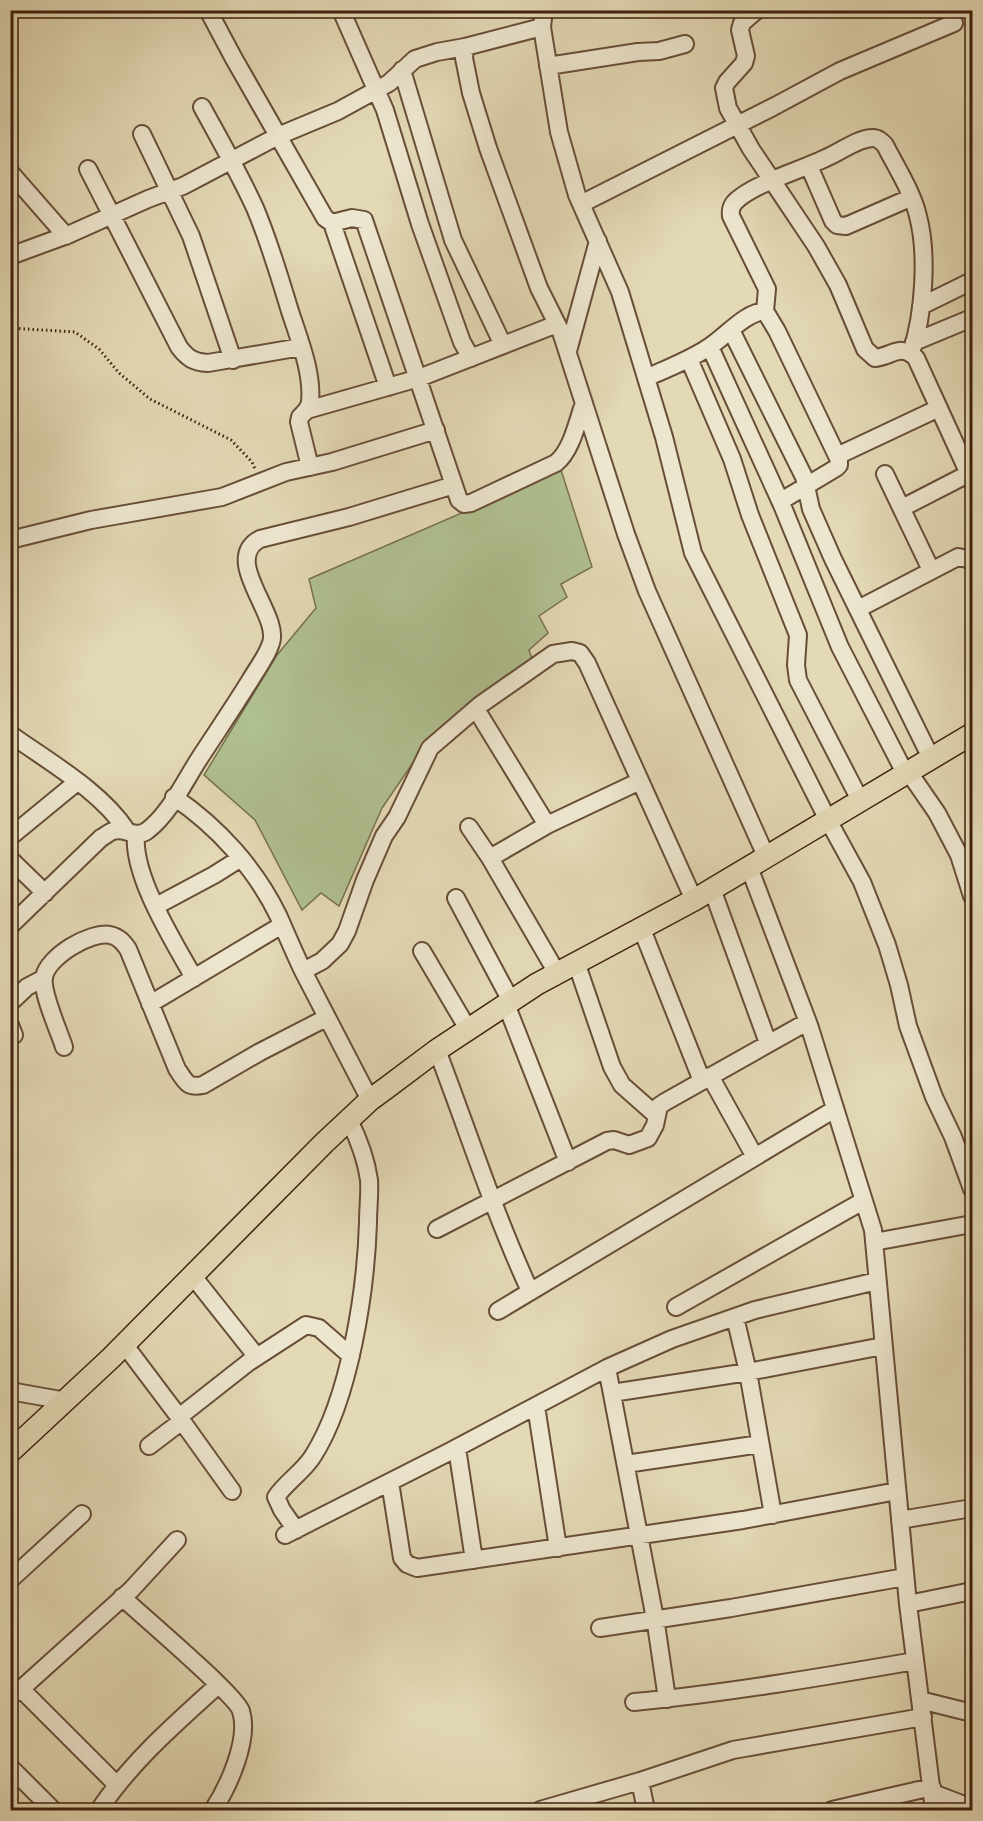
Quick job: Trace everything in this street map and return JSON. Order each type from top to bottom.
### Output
[{"type":"main road","points":[[10,1452],[66,1401],[370,1100],[437,1050],[508,1002],[556,973],[703,894],[972,734]]},
{"type":"street","points":[[208,10],[325,218],[332,223],[388,387]]},
{"type":"street","points":[[341,10],[378,90],[420,224],[462,342],[471,358]]},
{"type":"street","points":[[757,10],[742,23],[740,30],[746,56],[744,63],[724,88],[728,108],[736,126],[816,246],[837,285],[865,349],[871,356],[880,358],[913,347],[972,318]]},
{"type":"street","points":[[10,256],[66,236],[170,191],[231,162],[278,136],[338,111],[389,83],[415,59],[465,47],[543,19],[559,132],[581,204],[620,292],[664,437],[693,553],[828,820],[862,882],[887,945],[908,1026],[934,1098],[953,1137],[972,1189]]},
{"type":"street","points":[[581,204],[840,71],[954,23]]},
{"type":"street","points":[[548,66],[638,51],[659,51],[685,44]]},
{"type":"street","points":[[465,47],[464,57],[471,93],[488,148],[539,288],[557,324],[626,534],[757,862],[873,1230],[905,1577],[934,1810]]},
{"type":"street","points":[[402,70],[453,240],[503,345]]},
{"type":"street","points":[[202,106],[254,207],[269,244],[307,367],[310,404],[299,422],[310,467]]},
{"type":"street","points":[[142,134],[202,263],[233,360]]},
{"type":"street","points":[[780,501],[839,465],[837,456],[777,331],[765,311],[766,289],[730,210],[738,199],[860,141],[873,138],[885,145],[918,214],[922,237],[923,289],[919,330],[913,347],[939,408],[971,473],[902,508]]},
{"type":"street","points":[[809,166],[833,221],[837,225],[846,226],[910,198]]},
{"type":"street","points":[[88,169],[186,357],[194,362],[207,363],[301,347]]},
{"type":"street","points":[[12,176],[66,236]]},
{"type":"street","points":[[332,223],[352,218],[364,220],[459,500],[464,504],[471,503],[556,463],[562,458],[584,403]]},
{"type":"street","points":[[567,352],[598,242]]},
{"type":"street","points":[[921,306],[972,281]]},
{"type":"street","points":[[646,378],[689,359],[710,347],[752,314],[765,311]]},
{"type":"street","points":[[307,410],[419,378],[557,324]]},
{"type":"street","points":[[731,330],[797,461],[807,486],[811,509],[931,758]]},
{"type":"street","points":[[710,347],[780,501],[840,647],[907,772],[937,813],[959,855],[972,896]]},
{"type":"street","points":[[689,359],[732,459],[750,515],[798,635],[796,665],[798,680],[860,800]]},
{"type":"street","points":[[837,456],[939,408]]},
{"type":"street","points":[[10,540],[91,520],[222,496],[286,472],[436,430]]},
{"type":"street","points":[[885,474],[932,570]]},
{"type":"street","points":[[10,926],[101,838],[112,831],[142,834],[152,826],[174,797],[237,701],[273,640],[272,627],[251,582],[247,557],[253,543],[260,539],[402,502],[454,485]]},
{"type":"street","points":[[858,609],[958,556],[972,560]]},
{"type":"street","points":[[303,970],[322,961],[340,944],[384,836],[397,817],[430,748],[476,709],[553,654],[572,651],[580,653],[587,663],[640,781],[703,894],[768,1043]]},
{"type":"street","points":[[476,709],[548,825]]},
{"type":"street","points":[[10,734],[77,782],[117,815],[131,833],[156,906],[194,978]]},
{"type":"street","points":[[490,858],[548,825],[640,781]]},
{"type":"street","points":[[10,837],[77,782]]},
{"type":"street","points":[[174,797],[193,810],[241,858],[272,905],[326,1018],[370,1100]]},
{"type":"street","points":[[469,827],[490,858],[556,973]]},
{"type":"street","points":[[156,906],[241,858]]},
{"type":"street","points":[[10,859],[45,893]]},
{"type":"street","points":[[456,898],[508,1002],[568,1162]]},
{"type":"street","points":[[150,1004],[282,925]]},
{"type":"street","points":[[641,927],[706,1078],[755,1157]]},
{"type":"street","points":[[64,1047],[47,998],[44,978],[49,964],[60,953],[87,939],[109,934],[121,939],[128,949],[177,1069],[187,1084],[194,1086],[204,1084],[326,1018]]},
{"type":"street","points":[[422,951],[468,1029]]},
{"type":"street","points":[[576,962],[612,1066],[622,1085],[657,1116]]},
{"type":"street","points":[[10,1004],[27,987],[44,978]]},
{"type":"street","points":[[437,1229],[607,1141],[614,1140],[629,1145],[648,1138],[653,1132],[659,1106],[807,1022]]},
{"type":"street","points":[[437,1050],[492,1202],[530,1291]]},
{"type":"street","points":[[498,1311],[835,1109]]},
{"type":"street","points":[[349,1120],[362,1147],[369,1183],[367,1259],[351,1356],[334,1413],[314,1455],[302,1472],[276,1497],[291,1533],[607,1368],[672,1339],[754,1310],[877,1281]]},
{"type":"street","points":[[676,1307],[863,1200]]},
{"type":"street","points":[[874,1242],[972,1224]]},
{"type":"street","points":[[192,1275],[257,1357]]},
{"type":"street","points":[[735,1317],[748,1372],[773,1515]]},
{"type":"street","points":[[148,1446],[257,1357],[306,1325],[319,1328],[351,1356]]},
{"type":"street","points":[[124,1344],[232,1491]]},
{"type":"street","points":[[612,1393],[748,1372],[883,1346]]},
{"type":"street","points":[[607,1368],[640,1536],[667,1699]]},
{"type":"street","points":[[10,1391],[66,1401]]},
{"type":"street","points":[[536,1406],[558,1548]]},
{"type":"street","points":[[626,1464],[760,1444]]},
{"type":"street","points":[[457,1448],[474,1560]]},
{"type":"street","points":[[390,1482],[402,1558],[407,1564],[417,1568],[773,1515],[897,1491]]},
{"type":"street","points":[[900,1520],[972,1508]]},
{"type":"street","points":[[10,1580],[82,1514]]},
{"type":"street","points":[[116,1784],[16,1692],[122,1597],[177,1540]]},
{"type":"street","points":[[600,1628],[905,1577]]},
{"type":"street","points":[[908,1604],[972,1591]]},
{"type":"street","points":[[122,1597],[218,1685],[242,1711],[243,1728],[237,1765],[213,1810]]},
{"type":"street","points":[[634,1702],[797,1681],[915,1661]]},
{"type":"street","points":[[99,1810],[116,1784],[168,1730],[218,1685]]},
{"type":"street","points":[[540,1810],[564,1807],[733,1750],[921,1708],[972,1713]]},
{"type":"street","points":[[12,1771],[53,1810]]},
{"type":"street","points":[[640,1781],[646,1810]]},
{"type":"street","points":[[832,1810],[932,1790],[972,1808]]},
{"type":"path","points":[[10,328],[75,332],[99,350],[119,373],[150,399],[231,440],[252,462],[260,482]]},
{"type":"green space","points":[[561,470],[592,567],[561,584],[567,597],[539,616],[548,633],[529,650],[532,659],[425,745],[382,808],[339,906],[321,893],[302,910],[255,820],[204,775],[277,655],[316,608],[309,579]]}]
